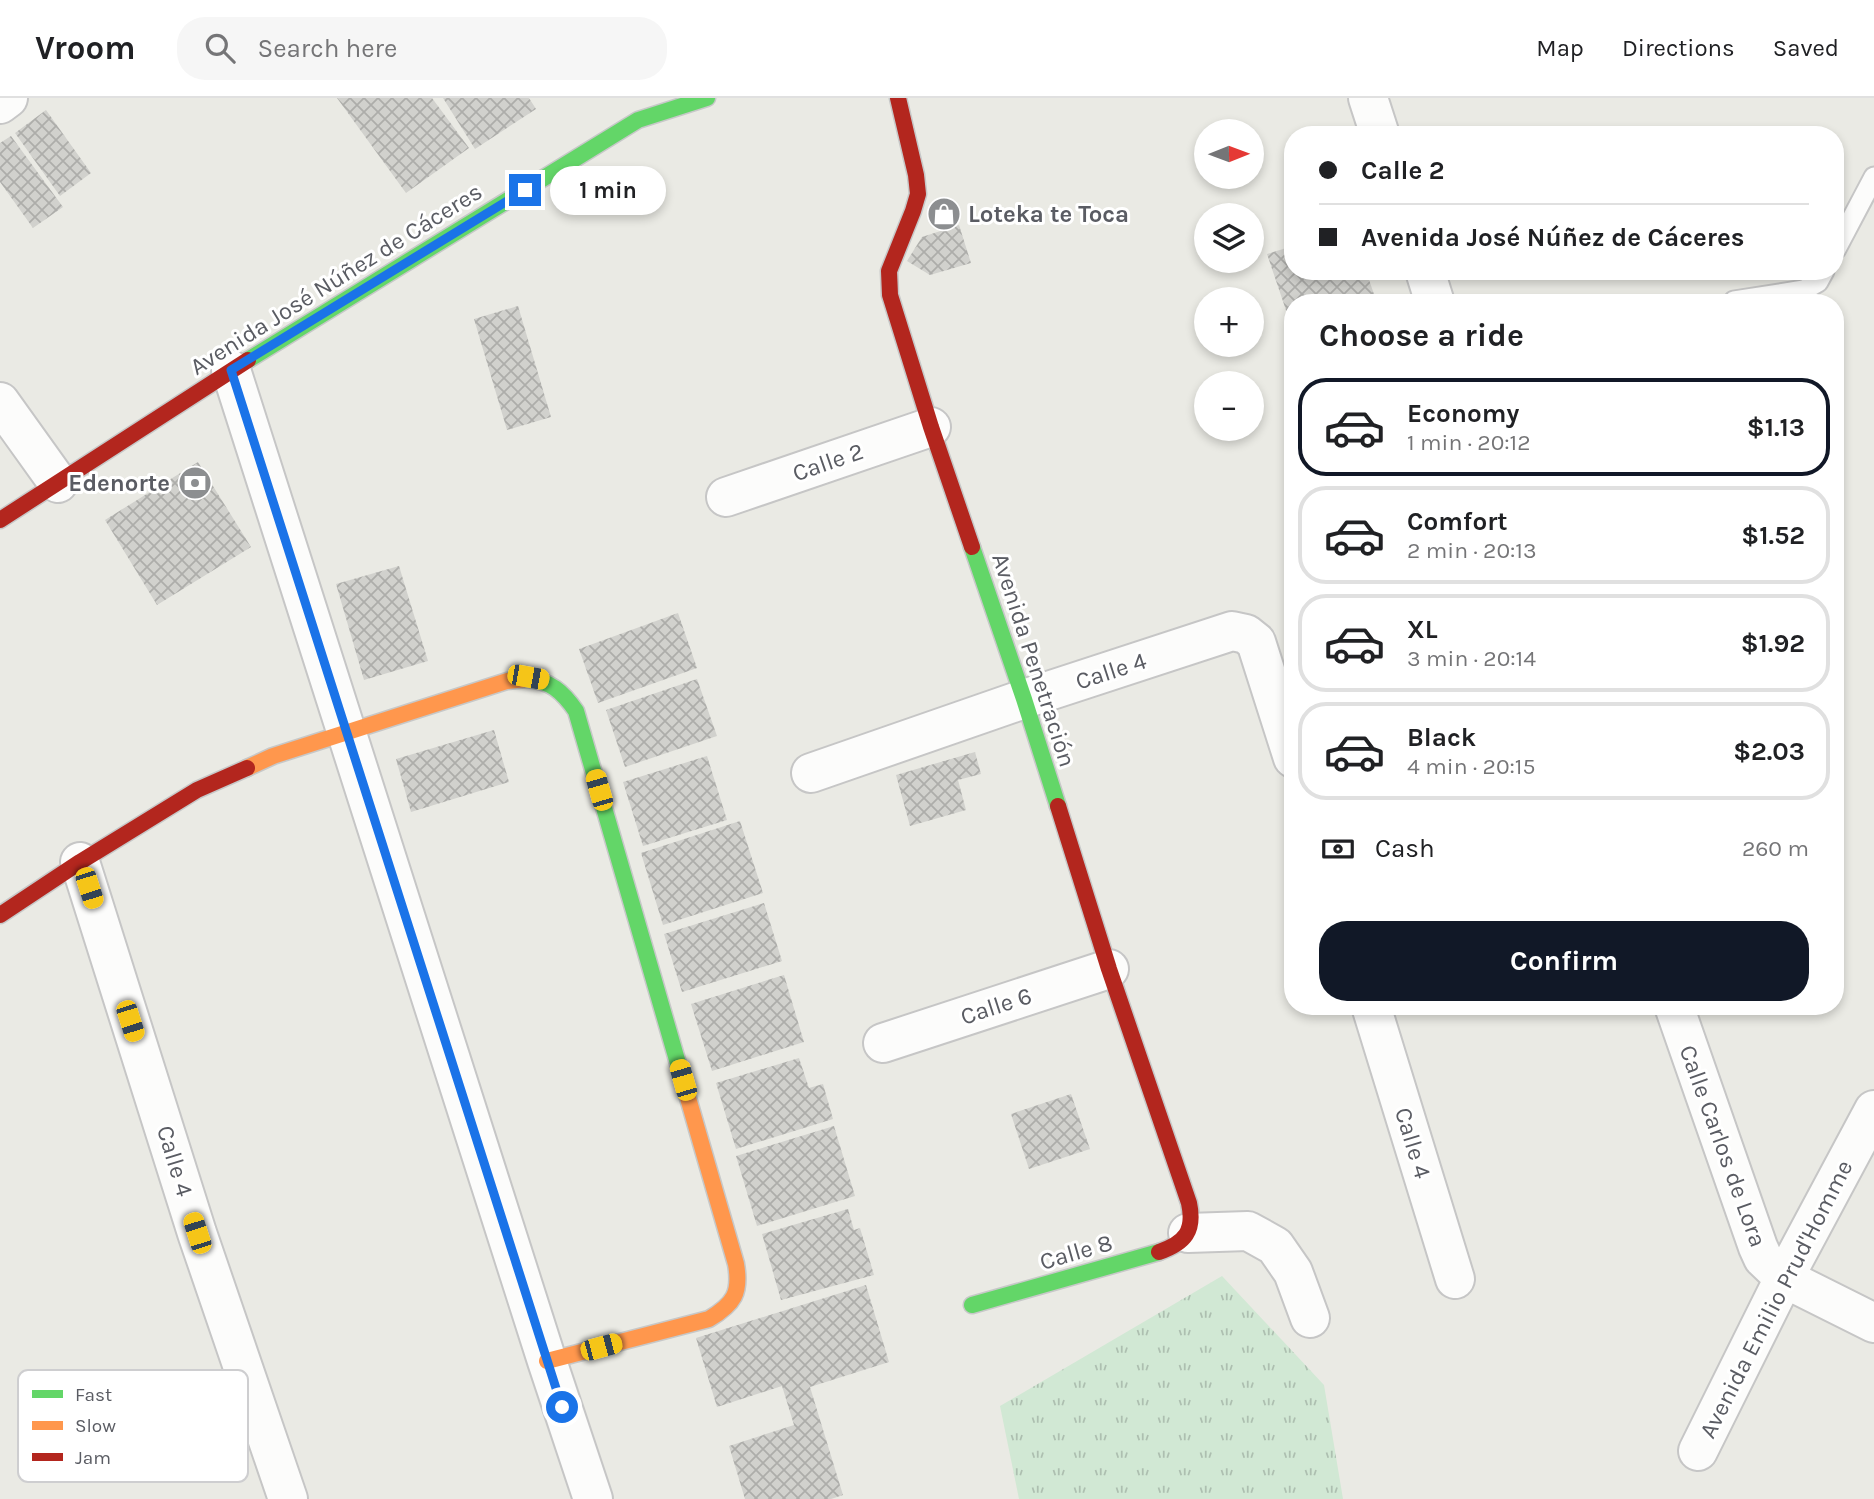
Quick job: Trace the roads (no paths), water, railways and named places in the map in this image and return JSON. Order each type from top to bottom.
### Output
[{"type":"street","points":[[0,104],[8,98]]},
{"type":"street","name":"Avenida José Núñez de Cáceres","points":[[0,520],[231,370],[638,120],[707,98]]},
{"type":"street","name":"Avenida Penetración","points":[[898,98],[918,194],[914,211],[889,271],[890,295],[931,426],[1024,699],[1109,969],[1185,1189],[1192,1217],[1188,1233]]},
{"type":"street","points":[[1368,98],[1377,126]]},
{"type":"street","points":[[231,370],[593,1499]]},
{"type":"street","points":[[0,402],[58,483]]},
{"type":"street","name":"Calle 2","points":[[726,497],[931,426]]},
{"type":"street","name":"Calle 4","points":[[810,773],[1231,631],[1246,635],[1256,642],[1284,730]]},
{"type":"street","points":[[0,915],[197,790],[273,756],[508,681],[528,677],[546,681],[565,694],[576,711],[733,1251],[739,1280],[735,1297],[727,1309],[709,1319],[547,1361]]},
{"type":"street","name":"Calle 4","points":[[80,862],[197,1233],[244,1370]]},
{"type":"street","name":"Calle 6","points":[[883,1042],[1109,969]]},
{"type":"street","name":"Calle 4","points":[[1374,1015],[1455,1279]]},
{"type":"street","name":"Calle Carlos de Lora","points":[[1677,1015],[1758,1247],[1763,1258],[1784,1278]]},
{"type":"street","name":"Avenida Emilio Prud'Homme","points":[[1698,1451],[1784,1278],[1874,1110]]},
{"type":"street","points":[[1188,1233],[1248,1231],[1275,1246],[1293,1272],[1310,1318]]},
{"type":"street","name":"Calle 8","points":[[972,1305],[1163,1251],[1179,1243],[1188,1233]]},
{"type":"street","points":[[1784,1278],[1874,1324]]},
{"type":"street","name":"Calle 4","points":[[248,1382],[288,1499]]},
{"type":"lane","points":[[1844,234],[1874,177]]},
{"type":"lane","points":[[1779,294],[1804,290],[1819,280]]},
{"type":"place","name":"Loteka te Toca","points":[[944,214]]},
{"type":"place","name":"Edenorte","points":[[195,483]]}]
